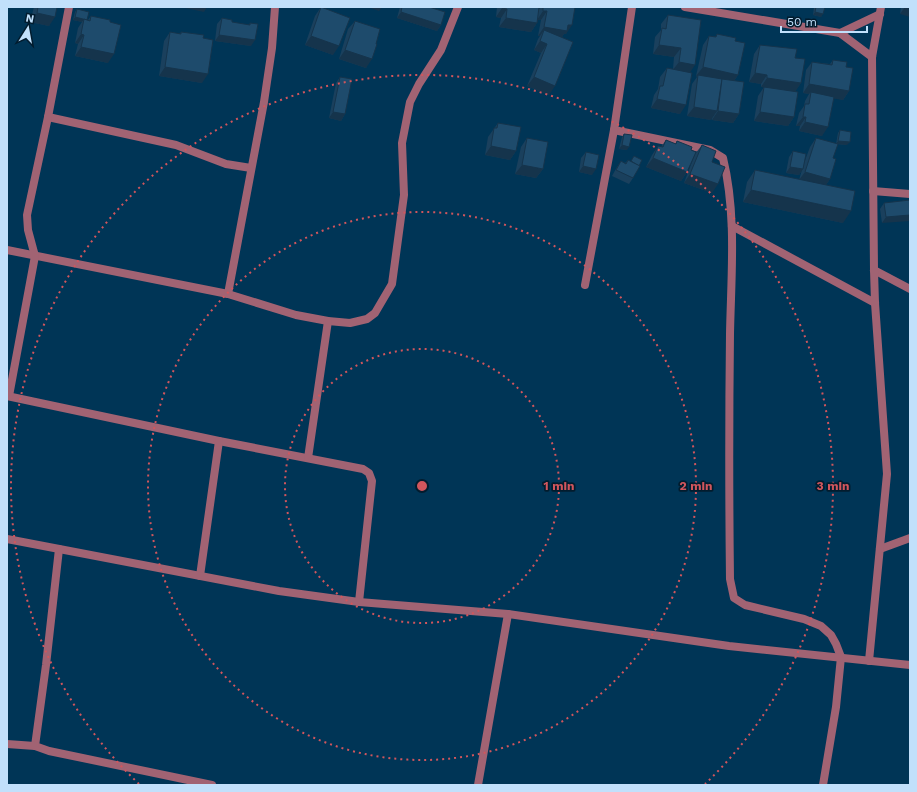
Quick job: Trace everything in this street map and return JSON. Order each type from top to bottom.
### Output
[{"type":"street","points":[[69,7],[27,215],[28,230],[35,256],[8,396],[219,441],[363,469],[369,473],[372,481],[359,602]]},
{"type":"street","points":[[228,294],[264,102],[272,48],[275,7]]},
{"type":"street","points":[[7,250],[228,294],[296,315],[328,321],[350,323],[367,319],[375,313],[392,284],[404,195],[402,143],[410,102],[419,84],[441,50],[458,7]]},
{"type":"street","points":[[585,285],[614,130],[632,7]]},
{"type":"street","points":[[685,7],[840,33],[872,57]]},
{"type":"street","points":[[840,33],[881,10]]},
{"type":"street","points":[[869,661],[887,474],[874,270],[872,57],[881,10]]},
{"type":"street","points":[[48,117],[176,145],[226,164],[251,168]]},
{"type":"street","points":[[614,130],[710,150],[723,158],[727,172],[732,226],[729,439],[730,579],[734,598],[744,605],[804,619],[821,626],[832,636],[841,657],[836,707],[823,785]]},
{"type":"street","points":[[873,191],[910,194]]},
{"type":"street","points":[[732,226],[875,303]]},
{"type":"street","points":[[874,270],[910,289]]},
{"type":"street","points":[[308,458],[328,321]]},
{"type":"street","points":[[200,576],[219,441]]},
{"type":"street","points":[[880,549],[910,538]]},
{"type":"street","points":[[7,539],[279,591],[359,602],[508,614],[728,646],[910,665]]},
{"type":"street","points":[[35,746],[47,659],[59,549]]},
{"type":"street","points":[[478,785],[508,614]]},
{"type":"street","points":[[7,744],[35,746],[49,751],[212,785]]},
{"type":"building","points":[[38,7],[57,7],[55,17],[37,13]]},
{"type":"building","points":[[321,7],[350,18],[339,46],[311,36]]},
{"type":"building","points":[[402,7],[429,7],[445,12],[441,25],[401,12]]},
{"type":"building","points":[[502,7],[539,7],[537,23],[506,18],[507,9]]},
{"type":"building","points":[[543,7],[575,7],[572,25],[568,25],[567,31],[544,27],[547,11],[543,11]]},
{"type":"building","points":[[816,7],[825,7],[823,14],[815,12]]},
{"type":"building","points":[[77,9],[89,12],[87,20],[75,17]]},
{"type":"building","points":[[668,15],[701,20],[695,65],[679,62],[681,48],[659,45],[662,28],[666,29]]},
{"type":"building","points":[[91,16],[110,20],[110,22],[121,25],[114,54],[81,47],[84,35],[81,34],[84,19],[90,21]]},
{"type":"building","points":[[222,18],[232,20],[232,22],[250,25],[250,23],[258,24],[255,40],[219,35]]},
{"type":"building","points":[[355,21],[380,29],[372,59],[345,50]]},
{"type":"building","points":[[544,30],[573,42],[555,86],[534,77],[547,44],[540,41]]},
{"type":"building","points":[[170,32],[204,35],[203,38],[213,40],[208,74],[165,67]]},
{"type":"building","points":[[717,34],[736,38],[735,41],[745,43],[738,75],[703,67],[709,36],[716,37]]},
{"type":"building","points":[[760,45],[797,49],[795,58],[805,59],[801,83],[767,78],[767,75],[755,73]]},
{"type":"building","points":[[833,60],[847,62],[846,67],[853,68],[849,91],[809,84],[812,62],[832,65]]},
{"type":"building","points":[[667,68],[692,73],[686,105],[657,99],[660,86],[663,86]]},
{"type":"building","points":[[698,75],[722,79],[717,111],[694,107]]},
{"type":"building","points":[[340,77],[352,79],[345,114],[333,112]]},
{"type":"building","points":[[722,79],[744,82],[739,114],[718,111]]},
{"type":"building","points":[[764,87],[798,92],[794,117],[760,112]]},
{"type":"building","points":[[811,92],[834,97],[828,127],[805,122],[806,117],[803,117],[805,104],[809,104]]},
{"type":"building","points":[[498,123],[521,127],[516,151],[491,146],[494,128],[497,128]]},
{"type":"building","points":[[840,130],[851,132],[850,142],[838,141]]},
{"type":"building","points":[[624,134],[632,135],[629,147],[622,145]]},
{"type":"building","points":[[527,138],[548,142],[543,169],[522,165]]},
{"type":"building","points":[[816,138],[838,144],[833,158],[836,159],[830,179],[805,172]]},
{"type":"building","points":[[666,140],[676,144],[677,141],[692,147],[691,150],[696,152],[687,172],[653,158],[658,146],[663,147]]},
{"type":"building","points":[[702,145],[716,151],[712,162],[725,167],[718,184],[690,174]]},
{"type":"building","points":[[793,151],[806,154],[803,169],[790,167]]},
{"type":"building","points":[[586,152],[599,155],[596,169],[583,166]]},
{"type":"building","points":[[634,156],[642,160],[639,166],[631,161]]},
{"type":"building","points":[[628,160],[640,166],[633,178],[616,170],[621,161],[626,164]]},
{"type":"building","points":[[755,170],[855,191],[851,211],[751,190]]},
{"type":"building","points":[[910,200],[910,215],[886,217],[884,203]]}]
